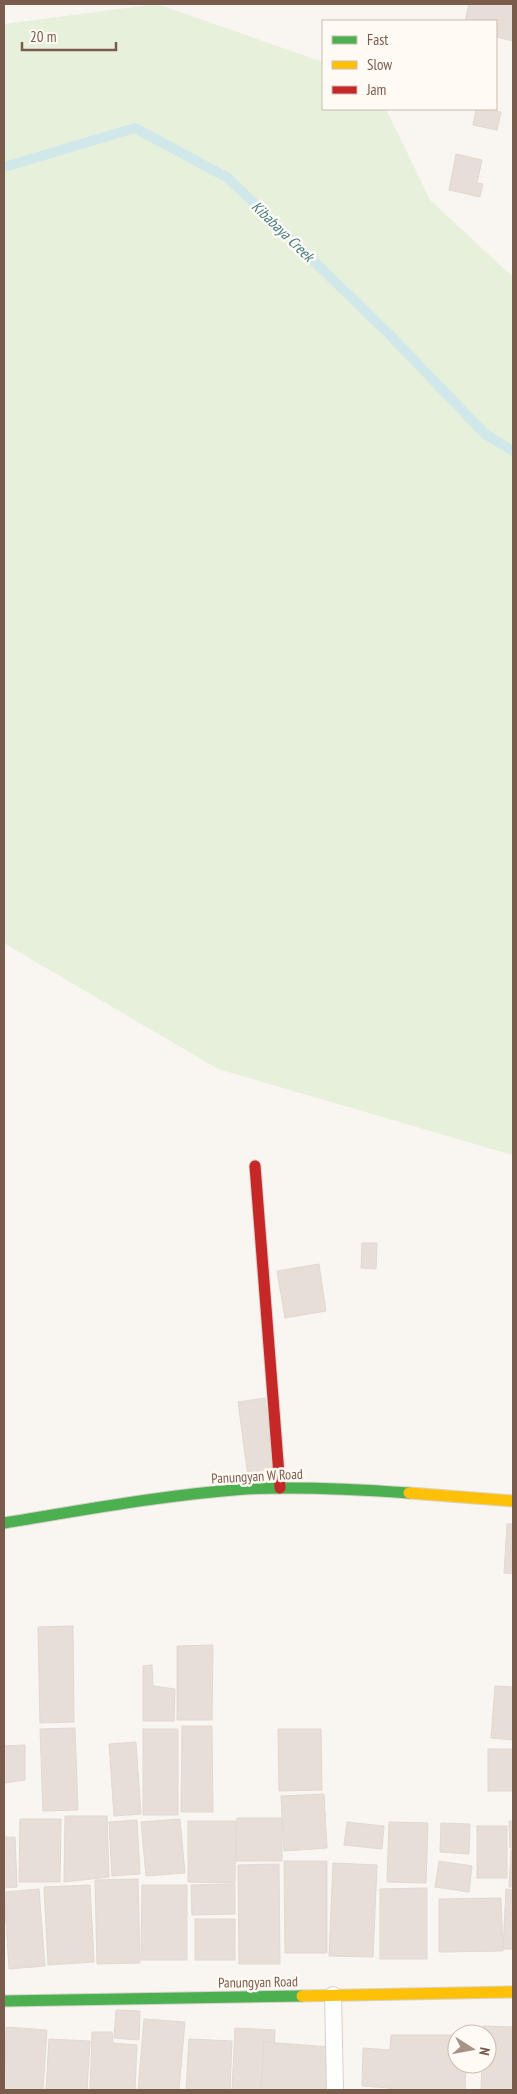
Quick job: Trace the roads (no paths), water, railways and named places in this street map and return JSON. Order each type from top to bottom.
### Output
[{"type":"street","points":[[255,1166],[280,1488]]},
{"type":"street","name":"Panungyan W Road","points":[[4,1523],[170,1496],[280,1488],[358,1488],[451,1498],[513,1500]]},
{"type":"street","name":"Panungyan Road","points":[[4,2001],[513,1992]]},
{"type":"lane","points":[[334,1995],[335,2090]]},
{"type":"waterway","name":"Kibabaya Creek","points":[[4,167],[135,128],[228,178],[389,334],[485,434],[513,451]]}]
